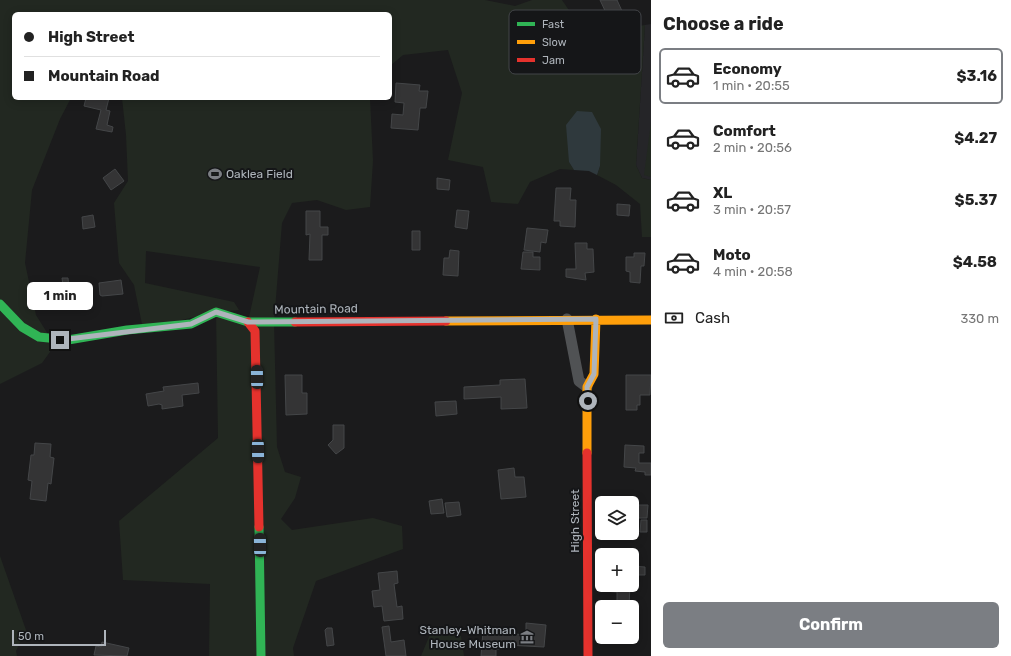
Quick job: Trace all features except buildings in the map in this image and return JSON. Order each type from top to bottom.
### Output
[{"type":"street","name":"Mountain Road","points":[[0,304],[22,327],[39,337],[68,340],[127,330],[191,324],[216,312],[248,322],[568,319],[651,320]]},
{"type":"street","points":[[568,319],[579,381],[587,387]]},
{"type":"street","name":"High Street","points":[[588,656],[587,387],[594,374],[596,319]]},
{"type":"street","points":[[248,322],[255,331],[261,656]]},
{"type":"shaded area","points":[[0,0],[485,0],[515,6],[532,0],[562,0],[569,10],[509,10],[509,74],[641,74],[641,26],[645,25],[636,165],[642,178],[651,180],[651,237],[642,237],[640,204],[616,185],[597,175],[600,166],[569,162],[574,170],[560,169],[530,182],[518,204],[491,202],[483,167],[448,160],[462,93],[448,50],[403,55],[392,64],[392,12],[12,12],[12,100],[70,100],[60,119],[32,190],[25,263],[36,315],[51,339],[50,352],[42,363],[0,384]]},
{"type":"shaded area","points":[[651,24],[651,180],[642,178],[636,165],[645,25]]},
{"type":"shaded area","points":[[122,100],[370,100],[373,161],[370,207],[346,210],[317,200],[292,203],[282,223],[274,322],[277,447],[285,472],[301,477],[295,498],[281,519],[292,530],[373,518],[402,526],[403,549],[316,581],[293,648],[294,656],[209,656],[210,584],[123,580],[119,521],[218,438],[216,312],[143,329],[134,285],[119,263],[114,203],[128,181],[126,135]],"holes":[[[146,251],[260,267],[248,322],[218,312],[239,310],[234,302],[145,283]]]},
{"type":"shaded area","points":[[577,111],[592,112],[601,129],[600,166],[597,175],[589,171],[574,170],[569,162],[566,125]]},
{"type":"shaded area","points":[[651,122],[651,177],[644,175]]},
{"type":"shaded area","points":[[0,556],[26,630],[16,651],[17,656],[0,656]]},
{"type":"shaded area","points":[[431,632],[461,636],[464,656],[421,656]]},
{"type":"traffic: fast","points":[[0,304],[22,327],[39,337],[68,340],[127,330],[191,324],[216,312],[248,322],[295,322]]},
{"type":"traffic: fast","points":[[259,527],[261,656]]},
{"type":"traffic: slow","points":[[587,453],[587,387],[594,374],[596,319]]},
{"type":"traffic: slow","points":[[446,321],[651,320]]},
{"type":"traffic: jam","points":[[295,322],[446,321]]},
{"type":"traffic: jam","points":[[248,322],[255,331],[259,527]]},
{"type":"traffic: jam","points":[[587,453],[588,656]]},
{"type":"place","name":"Oaklea Field","points":[[215,174]]},
{"type":"place","name":"Stanley-Whitman House Museum","points":[[527,637]]},
{"type":"route","points":[[60,340],[127,330],[191,324],[216,312],[248,322],[596,319],[594,374],[587,387],[588,401]]}]
